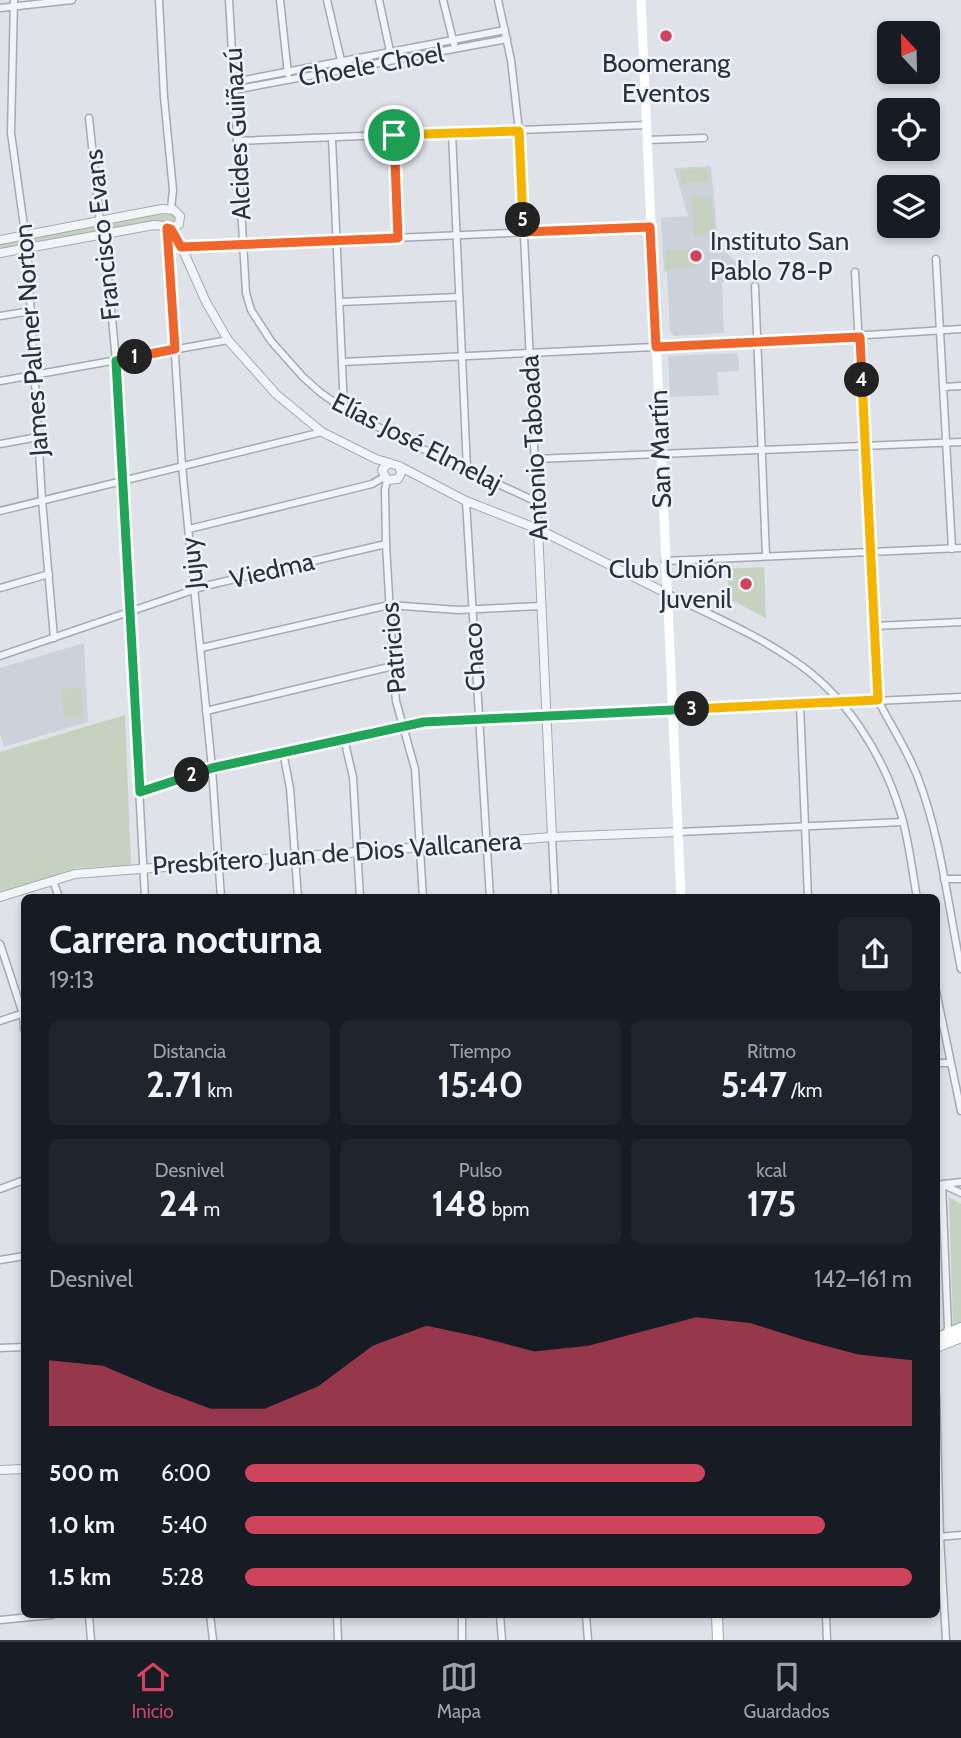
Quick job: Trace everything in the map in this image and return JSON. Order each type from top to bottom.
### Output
[{"type":"main road","name":"San Martín","points":[[641,0],[681,894]]},
{"type":"main road","points":[[940,1341],[961,1328]]},
{"type":"main road","points":[[940,1341],[961,1337]]},
{"type":"main road","points":[[717,1618],[718,1640]]},
{"type":"street","points":[[0,8],[13,3],[72,0]]},
{"type":"street","points":[[159,0],[164,97],[173,190],[180,216]]},
{"type":"street","name":"Alcides Guiñazú","points":[[229,0],[246,293],[251,310]]},
{"type":"street","points":[[280,0],[289,75]]},
{"type":"street","points":[[327,0],[344,70]]},
{"type":"street","points":[[379,0],[392,61]]},
{"type":"street","points":[[443,0],[455,49]]},
{"type":"street","name":"Antonio Taboada","points":[[498,0],[508,39],[519,131],[555,894]]},
{"type":"street","name":"James Palmer Norton","points":[[13,3],[11,134],[27,248],[42,500],[54,638]]},
{"type":"street","name":"Choele Choel","points":[[234,90],[342,61],[505,30]]},
{"type":"street","name":"Choele Choel","points":[[234,82],[344,70],[508,39]]},
{"type":"street","name":"Francisco Evans","points":[[89,118],[116,361],[145,894]]},
{"type":"street","points":[[237,141],[646,125]]},
{"type":"street","points":[[452,133],[467,469]]},
{"type":"street","points":[[394,135],[398,238]]},
{"type":"street","points":[[332,138],[344,409]]},
{"type":"street","points":[[647,141],[704,138]]},
{"type":"street","points":[[173,190],[170,209],[161,217],[180,243],[206,302],[228,340],[276,394],[322,432],[399,466],[466,501],[538,529],[793,659],[822,682],[869,742],[882,766],[903,822],[917,894]]},
{"type":"street","points":[[0,240],[170,209],[180,216]]},
{"type":"street","points":[[170,227],[180,216]]},
{"type":"street","points":[[0,253],[154,225],[170,227]]},
{"type":"street","name":"Jujuy","points":[[170,227],[182,466],[212,768],[220,894]]},
{"type":"street","points":[[180,243],[243,244],[650,227]]},
{"type":"street","points":[[936,259],[952,549]]},
{"type":"street","points":[[855,272],[878,700],[918,777],[931,819],[961,969]]},
{"type":"street","points":[[755,286],[766,556]]},
{"type":"street","points":[[340,302],[459,297]]},
{"type":"street","name":"Elías José Elmelaj","points":[[251,310],[264,332],[288,362],[321,393],[344,409],[397,437],[537,502]]},
{"type":"street","points":[[0,316],[31,311]]},
{"type":"street","points":[[342,362],[860,337],[961,329]]},
{"type":"street","points":[[0,381],[228,340]]},
{"type":"street","points":[[943,387],[961,386]]},
{"type":"street","points":[[0,511],[322,432]]},
{"type":"street","points":[[0,444],[38,437]]},
{"type":"street","points":[[535,460],[961,442]]},
{"type":"street","points":[[376,458],[385,476]]},
{"type":"street","points":[[189,529],[372,484],[385,476],[389,463]]},
{"type":"street","points":[[398,479],[401,473],[399,466]]},
{"type":"street","points":[[385,476],[428,483]]},
{"type":"street","name":"Patricios","points":[[385,476],[386,544],[396,701],[415,769],[424,894]]},
{"type":"street","name":"Chaco","points":[[466,501],[490,894]]},
{"type":"street","name":"Viedma","points":[[0,656],[195,589],[386,544]]},
{"type":"street","points":[[665,561],[961,548]]},
{"type":"street","points":[[0,588],[49,574]]},
{"type":"street","points":[[201,648],[389,605],[472,609],[542,606]]},
{"type":"street","points":[[874,626],[961,622]]},
{"type":"street","points":[[206,711],[393,666]]},
{"type":"street","points":[[140,792],[212,768],[404,725],[478,719],[961,697]]},
{"type":"street","points":[[800,704],[808,894]]},
{"type":"street","points":[[344,739],[352,777],[360,894]]},
{"type":"street","points":[[283,752],[290,788],[298,894]]},
{"type":"street","points":[[678,832],[903,822]]},
{"type":"street","name":"Presbítero Juan de Dios Vallcanera","points":[[0,897],[75,874],[552,837],[678,832]]},
{"type":"street","points":[[944,879],[961,879]]},
{"type":"street","points":[[53,880],[58,894]]},
{"type":"street","points":[[0,944],[21,1005]]},
{"type":"street","points":[[940,1012],[961,1111]]},
{"type":"street","points":[[0,1020],[21,1015]]},
{"type":"street","points":[[940,1063],[950,1063]]},
{"type":"street","points":[[0,1189],[21,1181]]},
{"type":"street","points":[[940,1185],[961,1182]]},
{"type":"street","points":[[940,1185],[961,1194]]},
{"type":"street","points":[[940,1201],[948,1328],[940,1341]]},
{"type":"street","points":[[0,1260],[21,1256]]},
{"type":"street","points":[[0,1348],[21,1347]]},
{"type":"street","points":[[0,1470],[21,1469]]},
{"type":"street","points":[[940,1537],[961,1535]]},
{"type":"street","points":[[940,1563],[946,1640]]},
{"type":"street","points":[[0,1620],[21,1618]]},
{"type":"street","points":[[89,1618],[91,1640]]},
{"type":"street","points":[[210,1618],[213,1640]]},
{"type":"street","points":[[337,1618],[338,1640]]},
{"type":"street","points":[[461,1618],[462,1640]]},
{"type":"street","points":[[500,1618],[502,1640]]},
{"type":"street","points":[[586,1618],[588,1640]]},
{"type":"street","points":[[826,1618],[827,1640]]},
{"type":"shaded area","name":"Instituto San Pablo 78-P","points":[[711,166],[718,243],[742,269],[743,280],[722,282],[724,333],[674,336],[670,332],[661,218],[688,216],[674,168]]},
{"type":"shaded area","name":"Instituto San Pablo 78-P","points":[[738,353],[739,371],[717,372],[719,395],[670,397],[668,356]]},
{"type":"shaded area","points":[[84,643],[88,722],[4,747],[0,734],[0,668]]},
{"type":"green space","points":[[707,168],[708,182],[681,184],[680,170]]},
{"type":"green space","points":[[711,196],[714,234],[694,236],[691,197]]},
{"type":"green space","points":[[174,210],[179,224],[0,253],[0,240]]},
{"type":"green space","points":[[696,249],[696,267],[666,269],[665,250]]},
{"type":"green space","name":"Club Unión Juvenil","points":[[764,567],[766,618],[729,599],[727,569]]},
{"type":"green space","points":[[82,688],[83,717],[64,718],[62,689]]},
{"type":"green space","points":[[125,715],[131,865],[76,868],[0,893],[0,752]]},
{"type":"green space","points":[[949,1197],[961,1204],[961,1325],[953,1328]]},
{"type":"place","name":"Boomerang Eventos","points":[[666,36]]},
{"type":"place","name":"Instituto San Pablo 78-P","points":[[696,256]]},
{"type":"place","name":"Club Unión Juvenil","points":[[746,584]]},
{"type":"route","points":[[519,131],[524,232],[650,227],[656,347],[860,337],[878,700],[424,722],[212,768],[140,792],[116,361],[175,349],[167,228],[177,236],[181,247],[398,238],[394,135],[519,131]]}]
